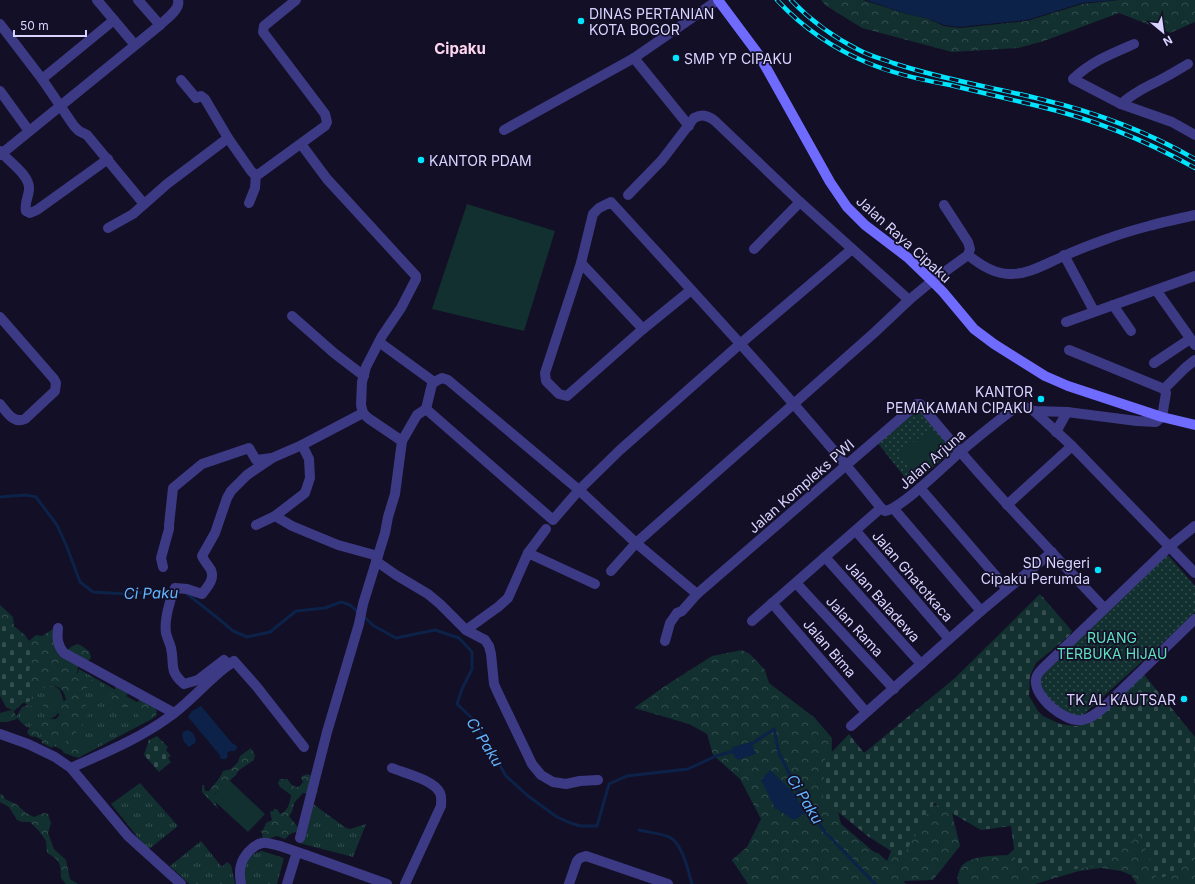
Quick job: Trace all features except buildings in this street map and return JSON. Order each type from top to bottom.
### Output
[{"type":"street","points":[[97,0],[135,46]]},
{"type":"street","points":[[138,0],[160,25]]},
{"type":"street","points":[[108,159],[37,210],[30,213],[26,211],[29,190],[28,181],[26,177],[1,153],[160,25],[178,7],[178,0]]},
{"type":"street","points":[[504,130],[634,58],[718,0]]},
{"type":"street","name":"Jalan Raya Cipaku","points":[[718,0],[760,55],[830,182],[847,207],[865,225],[907,257],[932,281],[974,329],[994,344],[1045,376],[1068,386],[1162,417],[1195,425]]},
{"type":"street","points":[[181,80],[196,98],[201,96],[205,99],[228,138],[251,171],[256,174],[259,174],[301,144],[326,126],[326,118],[263,32],[264,26],[290,2]]},
{"type":"street","points":[[42,79],[114,20]]},
{"type":"street","points":[[0,24],[42,79],[74,126],[79,131],[87,135],[144,204]]},
{"type":"street","points":[[1134,44],[1099,59],[1083,69],[1073,79],[1121,104],[1172,122],[1195,135]]},
{"type":"street","points":[[634,58],[689,126]]},
{"type":"street","points":[[1121,104],[1139,90],[1188,64]]},
{"type":"street","points":[[0,91],[29,131]]},
{"type":"street","points":[[628,195],[662,160],[694,118],[699,115],[710,118],[800,202],[909,300]]},
{"type":"street","points":[[108,228],[133,214],[182,172],[228,138]]},
{"type":"street","points":[[301,144],[327,179],[416,276],[416,279],[401,308],[379,342],[366,367],[361,405],[363,413],[368,418],[402,441]]},
{"type":"street","points":[[248,203],[255,188],[256,174]]},
{"type":"street","points":[[690,290],[567,396],[558,394],[545,378],[545,373],[581,263],[593,214],[598,208],[611,202],[794,404],[847,465],[881,508],[752,621]]},
{"type":"street","points":[[754,249],[800,202]]},
{"type":"street","points":[[612,570],[636,543],[874,334],[909,300],[968,255],[970,249],[968,242],[944,205]]},
{"type":"street","points":[[968,255],[993,271],[1009,274],[1021,272],[1043,266],[1064,255],[1128,232],[1195,215]]},
{"type":"street","points":[[426,409],[553,520],[580,490],[620,450],[740,344],[852,249]]},
{"type":"street","points":[[1064,255],[1094,312]]},
{"type":"street","points":[[581,263],[643,329]]},
{"type":"street","points":[[1066,322],[1195,276]]},
{"type":"street","points":[[1154,363],[1193,342],[1156,290]]},
{"type":"street","points":[[1113,306],[1131,331]]},
{"type":"street","points":[[292,316],[334,353],[364,376]]},
{"type":"street","points":[[0,317],[54,379],[56,387],[55,391],[21,421],[14,419],[0,404]]},
{"type":"street","points":[[379,342],[434,382]]},
{"type":"street","points":[[1068,350],[1164,389]]},
{"type":"street","points":[[1164,389],[1195,360]]},
{"type":"street","points":[[300,838],[327,732],[359,624],[363,604],[385,533],[395,494],[402,441],[417,415],[426,409],[434,382],[442,378],[448,380],[580,490],[636,543],[697,594]]},
{"type":"street","points":[[1162,417],[1166,393],[1164,389]]},
{"type":"street","name":"Jalan Kompleks PWI","points":[[665,641],[670,623],[677,613],[682,611],[697,594],[917,404],[920,404],[960,452]]},
{"type":"street","name":"Jalan Arjuna","points":[[881,508],[885,511],[894,509],[960,452],[1012,410],[1019,407],[1025,407],[1034,411],[1068,412],[1137,421],[1156,422],[1162,417]]},
{"type":"street","points":[[1034,411],[1072,446],[1195,573]]},
{"type":"street","points":[[1056,432],[1068,412]]},
{"type":"street","points":[[228,665],[224,660],[198,680],[184,684],[176,677],[172,664],[171,648],[166,633],[170,598],[175,588],[187,589],[202,594],[212,582],[212,571],[205,563],[202,556],[215,533],[227,498],[231,491],[247,475],[272,458],[302,445],[363,413]]},
{"type":"street","points":[[256,525],[275,516],[305,493],[310,478],[309,459],[302,445]]},
{"type":"street","points":[[1007,505],[1072,446]]},
{"type":"street","points":[[163,567],[161,558],[169,529],[168,525],[173,488],[202,464],[249,448],[256,460],[272,458]]},
{"type":"street","points":[[960,452],[1007,505],[1104,608]]},
{"type":"street","points":[[920,488],[1007,589]]},
{"type":"street","points":[[894,509],[981,611]]},
{"type":"street","points":[[275,516],[292,526],[338,545],[377,558],[396,575],[428,594],[466,630],[485,640],[489,646],[494,684],[536,770],[541,775],[553,782],[566,784],[580,781],[598,780]]},
{"type":"street","points":[[1195,526],[1170,546],[1042,669],[1036,680],[1036,687],[1039,694],[1046,704],[1063,715],[1074,720],[1081,721],[1088,718],[1103,708],[1195,619]]},
{"type":"street","points":[[466,630],[508,598],[528,553],[546,530]]},
{"type":"street","name":"Jalan Ghatotkaca","points":[[856,531],[948,639]]},
{"type":"street","points":[[851,726],[948,639],[1052,552]]},
{"type":"street","points":[[528,553],[595,584]]},
{"type":"street","name":"Jalan Baladewa","points":[[825,557],[921,664]]},
{"type":"street","name":"Jalan Rama","points":[[796,582],[894,689]]},
{"type":"street","name":"Jalan Bima","points":[[772,603],[866,712]]},
{"type":"street","points":[[58,628],[57,640],[59,648],[64,654],[174,713]]},
{"type":"street","points":[[71,768],[138,737],[159,724],[174,713],[234,661],[257,687],[304,747]]},
{"type":"street","points":[[0,734],[55,756],[71,768],[128,836],[181,884]]},
{"type":"street","points":[[392,768],[433,784],[440,793],[442,799],[441,806],[405,884]]},
{"type":"street","points":[[241,884],[240,866],[246,856],[257,845],[267,843],[280,846],[387,884]]},
{"type":"street","points":[[569,884],[577,861],[586,856],[668,884]]},
{"type":"street","points":[[287,884],[295,858]]},
{"type":"green space","points":[[821,0],[863,0],[907,14],[926,18],[944,26],[960,28],[1027,21],[1082,4],[1119,0],[1195,0],[1195,22],[1170,33],[1119,13],[1044,41],[1018,48],[952,52],[862,28],[825,5]]},
{"type":"green space","points":[[467,204],[555,231],[524,331],[432,309]]},
{"type":"green space","points":[[920,404],[957,448],[911,485],[876,441]]},
{"type":"green space","points":[[931,428],[946,447],[915,472],[900,453]]},
{"type":"green space","name":"RUANG TERBUKA HIJAU","points":[[1167,554],[1195,586],[1195,612],[1193,615],[1082,716],[1076,718],[1043,703],[1038,676]]},
{"type":"green space","points":[[1040,594],[1072,631],[1069,636],[1036,663],[1030,676],[1029,696],[1038,711],[1043,716],[1060,724],[1077,726],[1086,722],[1142,672],[1195,737],[1195,854],[1170,875],[1157,879],[1140,835],[1103,865],[1038,874],[1037,864],[1016,863],[1011,826],[981,830],[934,803],[902,858],[869,837],[823,800],[825,759],[849,734],[864,753],[955,678]]},
{"type":"green space","points":[[0,605],[13,617],[14,626],[25,635],[29,641],[36,635],[42,636],[53,629],[62,648],[67,650],[78,644],[89,651],[91,657],[89,660],[79,663],[77,673],[98,682],[101,687],[98,689],[96,686],[88,686],[84,694],[83,700],[90,712],[88,716],[82,718],[83,728],[76,730],[76,734],[81,745],[81,753],[75,757],[64,753],[62,750],[66,741],[65,738],[57,739],[52,748],[42,743],[41,736],[44,733],[33,737],[27,732],[34,721],[58,718],[58,712],[46,709],[42,704],[66,700],[64,694],[57,687],[47,686],[37,691],[33,695],[33,705],[30,707],[24,702],[0,666]]},
{"type":"green space","points":[[0,618],[1,624],[15,631],[26,639],[31,648],[31,663],[28,675],[31,684],[31,701],[23,703],[14,711],[6,707],[0,696]]},
{"type":"green space","points":[[742,650],[751,655],[765,670],[769,683],[815,718],[832,738],[831,783],[841,824],[874,852],[878,853],[887,861],[902,825],[915,805],[950,805],[960,846],[933,880],[903,881],[906,884],[748,884],[732,860],[747,847],[761,819],[740,779],[713,755],[707,734],[689,724],[634,708],[712,656]]},
{"type":"green space","points":[[79,669],[149,709],[153,715],[150,720],[78,758],[32,735],[67,711]]},
{"type":"green space","points":[[33,681],[56,687],[60,690],[64,702],[56,716],[32,729],[25,726],[16,717],[22,707],[32,703]]},
{"type":"green space","points":[[115,685],[128,693],[126,697],[128,701],[138,702],[140,698],[149,700],[157,711],[156,716],[150,720],[144,721],[130,708],[118,706],[116,699],[106,699],[106,696],[115,693]]},
{"type":"green space","points":[[11,710],[14,711],[17,719],[7,722],[0,722],[0,713]]},
{"type":"green space","points":[[157,736],[168,747],[166,750],[171,756],[168,758],[171,762],[159,772],[144,755],[149,740]]},
{"type":"green space","points":[[251,748],[255,755],[254,760],[238,771],[224,788],[217,791],[214,795],[213,797],[218,809],[202,792],[202,785],[204,785],[205,791],[209,791],[219,779],[223,771],[231,769],[238,762],[240,756]]},
{"type":"green space","points":[[308,774],[315,778],[315,785],[318,792],[314,795],[303,793],[294,803],[292,812],[289,816],[297,826],[298,831],[290,834],[285,839],[277,836],[267,839],[263,838],[263,834],[260,831],[263,830],[266,823],[272,820],[270,813],[271,811],[274,811],[273,809],[277,809],[280,814],[283,813],[289,804],[291,795],[280,787],[278,783],[280,779],[287,779],[293,785],[299,787],[303,782],[301,778],[302,776]]},
{"type":"green space","points":[[229,780],[265,814],[248,832],[211,798]]},
{"type":"green space","points":[[140,783],[178,826],[148,850],[111,804]]},
{"type":"green space","points":[[0,794],[3,795],[5,799],[16,804],[26,813],[34,817],[44,813],[48,814],[51,823],[48,833],[54,849],[66,860],[70,879],[78,884],[66,884],[61,878],[59,863],[55,858],[47,853],[46,841],[39,831],[30,822],[22,822],[17,820],[9,807],[0,802]]},
{"type":"green space","points":[[309,801],[346,828],[350,829],[366,824],[353,857],[299,843]]},
{"type":"green space","points":[[1074,820],[1195,846],[1195,884],[1137,884],[1131,875],[1121,871],[1101,868],[1079,871],[1035,884],[959,884],[958,874],[961,866],[966,862],[972,859],[987,856],[1008,855],[1015,848]]},
{"type":"green space","points":[[201,841],[222,867],[227,862],[231,865],[235,884],[189,884],[170,866]]},
{"type":"green space","points":[[262,851],[284,858],[277,884],[244,884],[243,873],[245,863],[251,856]]},
{"type":"water","points":[[866,0],[1117,0],[1082,3],[1027,20],[959,27],[944,25]]},
{"type":"water","points":[[201,706],[232,743],[237,746],[235,751],[230,751],[227,753],[228,756],[226,759],[221,759],[219,754],[188,717],[192,711]]},
{"type":"water","points":[[187,730],[193,733],[196,740],[195,743],[189,747],[184,742],[182,735],[183,732]]},
{"type":"water","points":[[751,742],[756,754],[738,760],[731,751],[733,747]]},
{"type":"water","points":[[770,770],[793,792],[806,813],[794,820],[775,808],[761,780]]},
{"type":"waterway","name":"Ci Paku","points":[[0,497],[26,495],[36,497],[57,525],[80,582],[93,592],[127,594],[172,591]]},
{"type":"waterway","name":"Ci Paku","points":[[186,593],[233,631],[247,637],[270,632],[296,611],[325,608],[341,602],[350,605],[359,613]]},
{"type":"waterway","name":"Ci Paku","points":[[363,616],[374,626],[396,638],[435,630],[459,638],[472,652],[472,669],[462,689],[457,704],[473,719],[506,776],[528,796],[557,817],[568,822],[580,826],[597,826],[609,784],[627,776],[688,769],[716,756],[734,751]]},
{"type":"waterway","name":"Ci Paku","points":[[750,745],[774,729],[779,753],[805,805],[825,832],[875,884]]},
{"type":"waterway","points":[[639,830],[665,835],[675,842],[682,852],[692,884]]},
{"type":"railway","points":[[777,0],[797,19],[819,36],[843,51],[868,63],[908,76],[1079,117],[1118,131],[1157,148],[1195,168]]},
{"type":"railway","points":[[791,0],[806,15],[832,34],[872,56],[929,74],[1040,99],[1100,116],[1139,131],[1195,159]]},
{"type":"place","name":"DINAS PERTANIAN KOTA BOGOR","points":[[581,21]]},
{"type":"place","name":"SMP YP CIPAKU","points":[[676,58]]},
{"type":"place","name":"KANTOR PDAM","points":[[421,160]]},
{"type":"place","name":"KANTOR PEMAKAMAN CIPAKU","points":[[1041,399]]},
{"type":"place","name":"SD Negeri Cipaku Perumda","points":[[1098,570]]},
{"type":"place","name":"TK AL KAUTSAR","points":[[1184,699]]},
{"type":"district","name":"Cipaku","points":[[460,48]]}]
